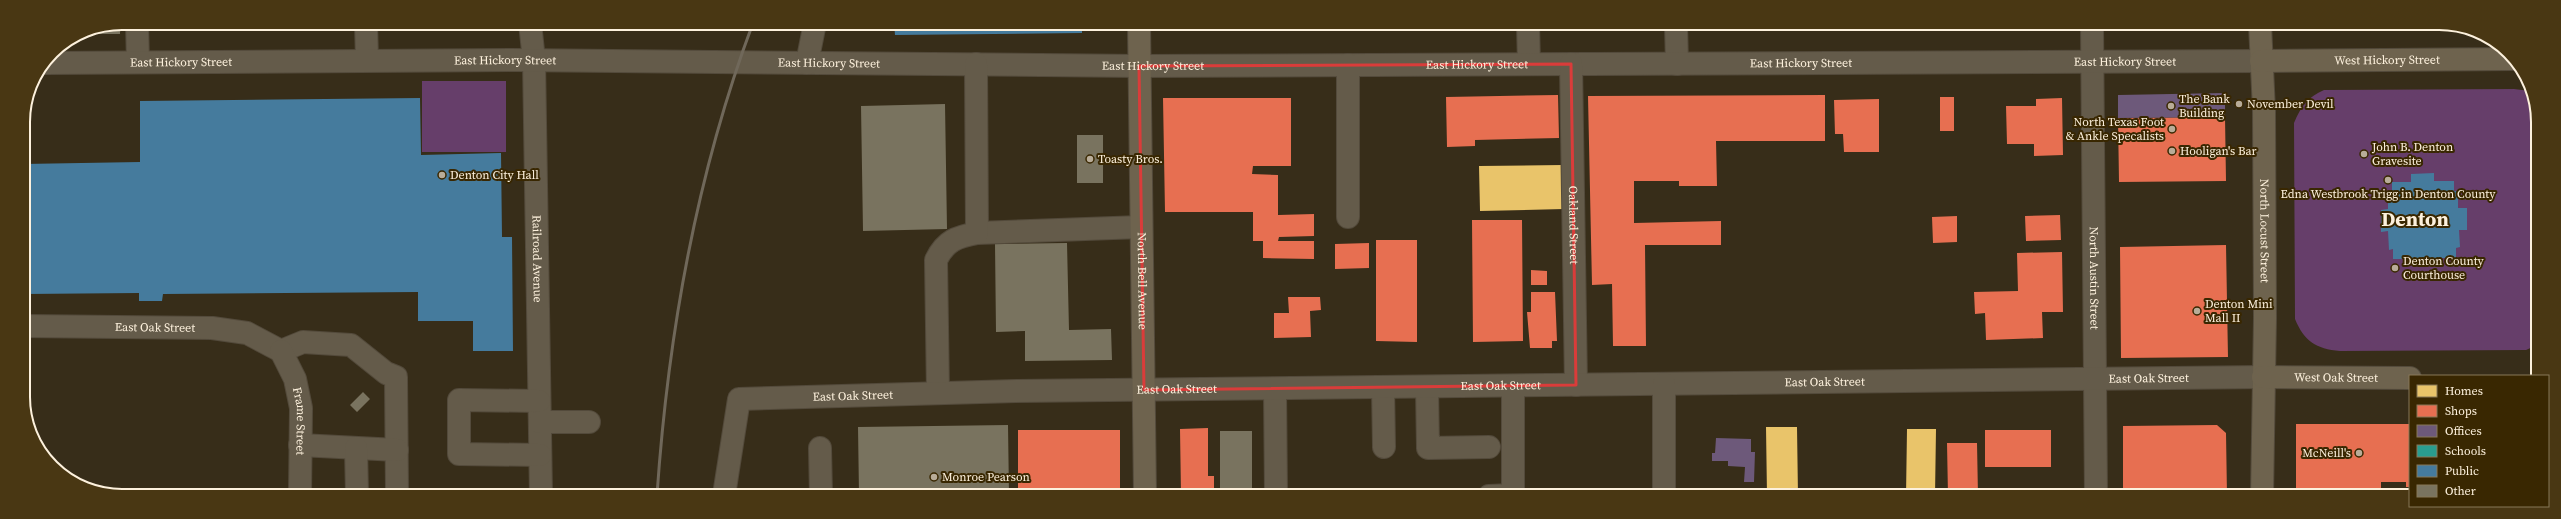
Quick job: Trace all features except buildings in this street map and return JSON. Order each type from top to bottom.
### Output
[{"type":"main road","name":"North Bell Avenue","points":[[1139,30],[1145,489]]},
{"type":"main road","name":"North Locust Street","points":[[2260,30],[2264,262],[2262,489]]},
{"type":"main road","name":"West Hickory Street","points":[[2261,62],[2506,59]]},
{"type":"main road","name":"West Oak Street","points":[[2263,377],[2409,378]]},
{"type":"street","points":[[137,30],[138,62]]},
{"type":"street","points":[[366,30],[367,60]]},
{"type":"street","name":"Railroad Avenue","points":[[531,30],[534,60],[541,489]]},
{"type":"street","points":[[807,63],[814,30]]},
{"type":"street","points":[[1528,30],[1529,64]]},
{"type":"street","points":[[1676,30],[1676,64]]},
{"type":"street","name":"North Austin Street","points":[[2092,30],[2096,489]]},
{"type":"street","name":"East Hickory Street","points":[[52,62],[534,60],[1139,66],[2092,61],[2261,62]]},
{"type":"street","points":[[976,64],[977,234]]},
{"type":"street","name":"Oakland Street","points":[[1571,64],[1576,385]]},
{"type":"street","points":[[1348,65],[1348,217]]},
{"type":"street","points":[[938,393],[936,260],[943,247],[955,238],[977,234],[1142,227]]},
{"type":"street","name":"East Oak Street","points":[[30,326],[212,328],[247,333],[281,351]]},
{"type":"street","points":[[281,351],[303,342],[351,345],[386,373],[396,377],[397,489]]},
{"type":"street","name":"Frame Street","points":[[281,351],[295,380],[301,408],[300,489]]},
{"type":"street","name":"East Oak Street","points":[[725,489],[739,399],[938,393],[1144,390],[2263,377]]},
{"type":"street","points":[[1664,384],[1664,489]]},
{"type":"street","points":[[1513,386],[1513,489]]},
{"type":"street","points":[[1383,387],[1384,447]]},
{"type":"street","points":[[1427,387],[1428,448],[1488,447]]},
{"type":"street","points":[[1275,389],[1276,489]]},
{"type":"street","points":[[540,455],[459,454],[459,400],[540,412],[589,422]]},
{"type":"street","points":[[300,445],[397,450]]},
{"type":"street","points":[[356,448],[357,489]]},
{"type":"street","points":[[820,448],[821,489]]},
{"type":"highlighted area","points":[[1571,64],[1576,385],[1144,390],[1139,66]]},
{"type":"shaded area","points":[[422,81],[506,81],[506,152],[422,152]]},
{"type":"shaded area","points":[[2514,89],[2525,90],[2531,122],[2531,348],[2526,350],[2340,351],[2318,346],[2302,333],[2295,319],[2294,123],[2299,112],[2309,99],[2324,90]]},
{"type":"railway","points":[[658,489],[669,375],[677,315],[688,256],[700,197],[716,138],[733,80],[751,30]]},
{"type":"place","name":"November Devil","points":[[2239,104]]},
{"type":"place","name":"The Bank Building","points":[[2171,106]]},
{"type":"place","name":"North Texas Foot & Ankle Specalists","points":[[2172,129]]},
{"type":"place","name":"Hooligan's Bar","points":[[2172,151]]},
{"type":"place","name":"John B. Denton Gravesite","points":[[2364,154]]},
{"type":"place","name":"Toasty Bros.","points":[[1090,159]]},
{"type":"place","name":"Denton City Hall","points":[[442,175]]},
{"type":"place","name":"Edna Westbrook Trigg in Denton County","points":[[2388,180]]},
{"type":"place","name":"Denton County Courthouse","points":[[2395,268]]},
{"type":"place","name":"Denton Mini Mall II","points":[[2197,311]]},
{"type":"place","name":"McNeill's","points":[[2359,453]]},
{"type":"place","name":"Monroe Pearson","points":[[934,477]]},
{"type":"district","name":"Denton","points":[[2415,219]]}]
